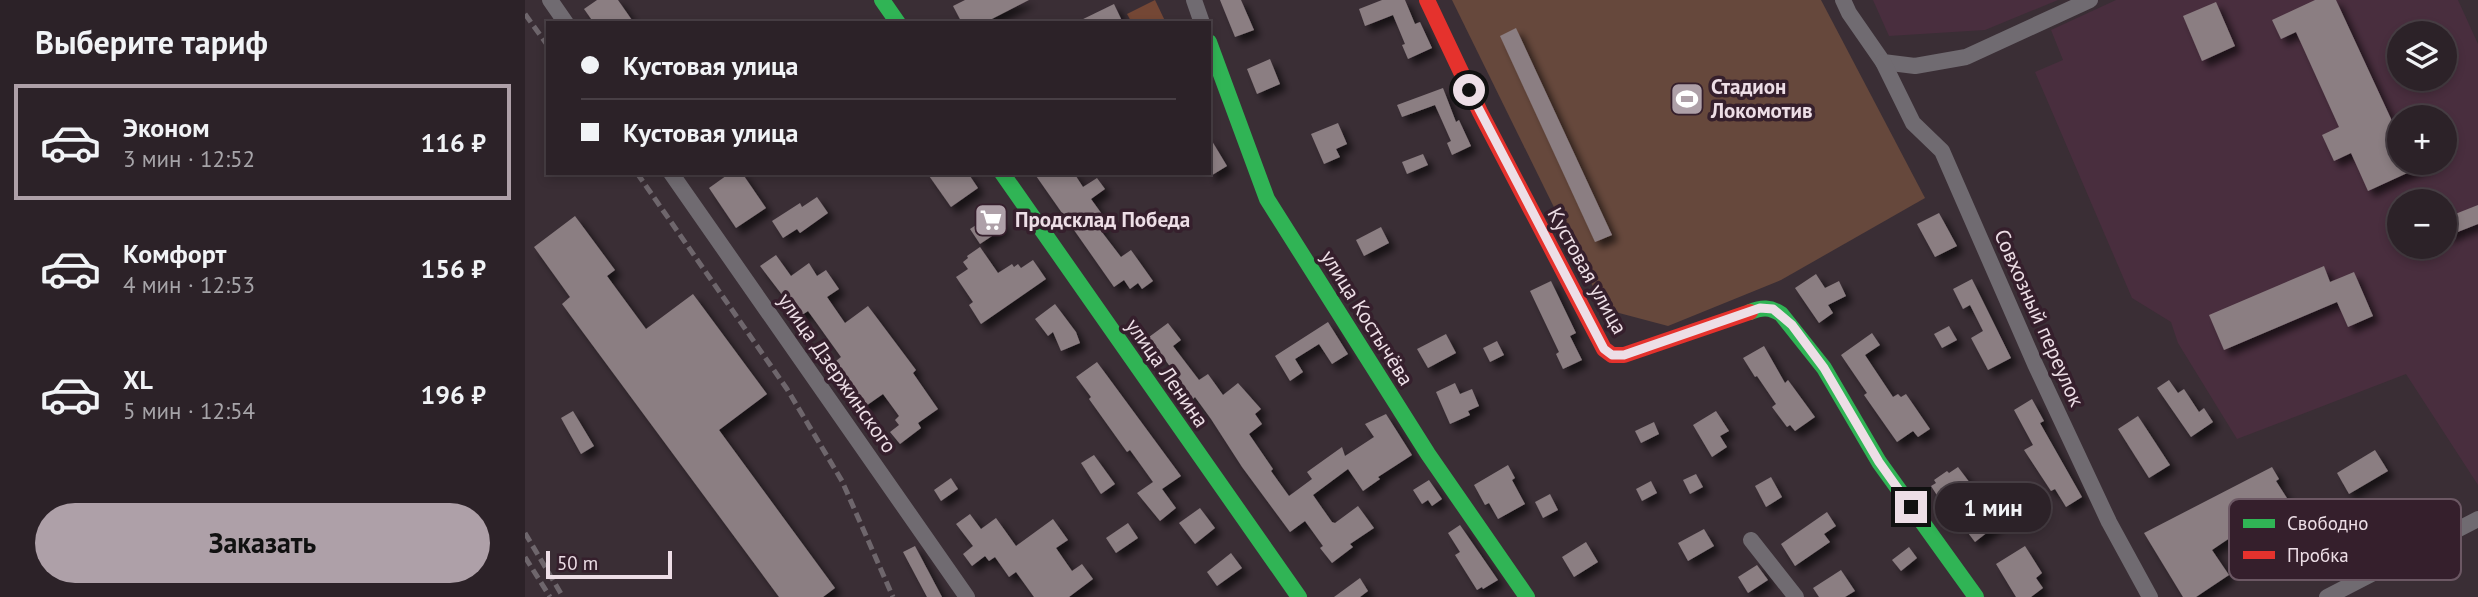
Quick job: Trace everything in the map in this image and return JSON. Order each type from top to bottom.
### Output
[{"type":"street","points":[[550,0],[565,21]]},
{"type":"street","points":[[882,0],[897,21]]},
{"type":"street","points":[[1193,0],[1201,21]]},
{"type":"street","name":"Кустовая улица","points":[[1426,0],[1480,112],[1604,349],[1612,355],[1624,355],[1760,308],[1773,309],[1781,314],[1824,368],[1879,462],[1976,597]]},
{"type":"street","name":"Совхозный переулок","points":[[1843,0],[1883,62],[1913,123],[1942,151],[2035,364],[2109,522],[2150,597]]},
{"type":"street","points":[[1883,62],[1915,66],[1966,57],[2090,0]]},
{"type":"street","name":"улица Костычёва","points":[[1211,48],[1267,199],[1428,454],[1527,597]]},
{"type":"street","name":"улица Дзержинского","points":[[672,175],[967,597]]},
{"type":"street","name":"улица Ленина","points":[[1003,175],[1299,597]]},
{"type":"street","points":[[2461,528],[2478,519]]},
{"type":"street","points":[[1751,540],[1796,597]]},
{"type":"street","points":[[2327,597],[2360,580]]},
{"type":"shaded area","points":[[1155,0],[1165,21],[1131,21],[1127,14]]},
{"type":"shaded area","name":"Стадион Локомотив","points":[[1452,0],[1821,0],[1925,198],[1781,280],[1668,326],[1604,309]]},
{"type":"shaded area","points":[[1873,0],[2058,0],[1985,30],[1889,36]]},
{"type":"shaded area","points":[[2116,0],[2458,0],[2478,44],[2478,485],[2406,374],[2237,439],[2178,343],[2171,322],[2132,298],[2035,72],[2063,60],[2051,30]]},
{"type":"building","points":[[597,0],[618,0],[633,21],[593,21],[584,9]]},
{"type":"building","points":[[965,0],[1029,0],[988,21],[961,21],[953,6]]},
{"type":"building","points":[[1220,0],[1241,0],[1254,30],[1235,37]]},
{"type":"building","points":[[1382,0],[1405,0],[1415,24],[1420,22],[1432,48],[1408,59],[1393,15],[1365,26],[1359,9]]},
{"type":"building","points":[[2315,0],[2336,0],[2387,110],[2387,175],[2403,175],[2368,191],[2351,153],[2334,161],[2322,135],[2339,127],[2296,32],[2281,39],[2272,20]]},
{"type":"building","points":[[2216,2],[2235,46],[2202,61],[2183,16]]},
{"type":"building","points":[[1114,4],[1122,21],[1079,21]]},
{"type":"building","points":[[1516,28],[1612,235],[1595,242],[1500,36]]},
{"type":"building","points":[[1270,59],[1280,84],[1257,94],[1247,69]]},
{"type":"building","points":[[1443,88],[1456,122],[1459,120],[1471,146],[1452,155],[1447,143],[1451,141],[1435,105],[1402,117],[1397,105]]},
{"type":"building","points":[[1338,123],[1347,144],[1336,149],[1340,157],[1324,164],[1311,134]]},
{"type":"building","points":[[1211,139],[1227,166],[1209,177],[1211,175]]},
{"type":"building","points":[[1423,154],[1428,165],[1407,174],[1402,162]]},
{"type":"building","points":[[727,175],[743,175],[766,208],[736,228],[709,188]]},
{"type":"building","points":[[928,175],[969,175],[978,188],[951,207]]},
{"type":"building","points":[[1035,175],[1075,175],[1083,187],[1097,178],[1105,189],[1091,199],[1107,221],[1098,227],[1121,257],[1131,250],[1153,281],[1142,289],[1138,283],[1130,289],[1124,280],[1114,287]]},
{"type":"building","points":[[817,197],[828,213],[800,233],[797,229],[783,238],[772,221],[800,203],[802,207]]},
{"type":"building","points":[[2478,205],[2478,224],[2457,232],[2457,213]]},
{"type":"building","points":[[994,213],[1004,228],[980,244],[970,229]]},
{"type":"building","points":[[1939,213],[1957,246],[1935,257],[1917,224]]},
{"type":"building","points":[[575,216],[615,270],[607,276],[646,329],[693,294],[767,394],[719,430],[835,588],[823,597],[779,597],[562,304],[570,297],[534,247]]},
{"type":"building","points":[[1381,227],[1389,243],[1364,256],[1356,240]]},
{"type":"building","points":[[980,247],[998,273],[1012,264],[1014,267],[1018,264],[1021,268],[1033,260],[1046,279],[981,324],[969,305],[973,302],[956,277],[968,269],[963,262],[967,256]]},
{"type":"building","points":[[776,255],[791,276],[809,263],[817,276],[826,270],[839,289],[827,297],[845,323],[868,306],[916,370],[913,373],[938,409],[918,423],[921,428],[900,444],[890,432],[899,425],[895,420],[899,416],[883,394],[863,408],[849,388],[853,385],[836,361],[841,357],[808,311],[799,317],[760,266]]},
{"type":"building","points":[[2324,266],[2330,282],[2354,272],[2373,316],[2348,327],[2337,302],[2224,350],[2209,315]]},
{"type":"building","points":[[1816,274],[1825,288],[1839,281],[1846,296],[1828,305],[1833,313],[1819,323],[1795,288]]},
{"type":"building","points":[[1972,279],[2011,358],[1988,370],[1971,338],[1983,331],[1970,305],[1963,309],[1953,289]]},
{"type":"building","points":[[1551,281],[1576,333],[1570,336],[1582,360],[1563,369],[1556,354],[1559,352],[1530,291]]},
{"type":"building","points":[[1055,304],[1076,332],[1080,343],[1061,351],[1053,332],[1048,336],[1035,319]]},
{"type":"building","points":[[1328,322],[1348,354],[1332,364],[1319,344],[1295,359],[1303,372],[1290,381],[1275,356]]},
{"type":"building","points":[[1168,323],[1181,340],[1173,346],[1199,380],[1208,374],[1223,395],[1238,383],[1261,409],[1255,414],[1262,424],[1249,434],[1289,496],[1312,479],[1307,472],[1342,447],[1345,456],[1374,437],[1365,424],[1386,414],[1412,455],[1378,477],[1380,479],[1363,491],[1348,469],[1313,495],[1332,522],[1335,523],[1358,506],[1374,528],[1350,544],[1353,547],[1332,563],[1305,521],[1290,532],[1211,419],[1195,397],[1193,399],[1149,337]]},
{"type":"building","points":[[1949,326],[1957,340],[1942,348],[1934,334]]},
{"type":"building","points":[[1872,333],[1880,345],[1865,355],[1893,397],[1906,394],[1930,429],[1918,437],[1913,431],[1897,442],[1864,395],[1867,393],[1841,355]]},
{"type":"building","points":[[1446,334],[1456,353],[1428,368],[1417,349]]},
{"type":"building","points":[[1497,341],[1504,355],[1490,362],[1483,348]]},
{"type":"building","points":[[1764,346],[1785,383],[1788,380],[1815,417],[1795,431],[1790,425],[1787,427],[1772,407],[1776,404],[1743,358]]},
{"type":"building","points":[[1097,362],[1181,476],[1162,489],[1176,508],[1160,521],[1137,493],[1153,482],[1130,450],[1127,452],[1076,377]]},
{"type":"building","points":[[2169,380],[2178,393],[2184,389],[2199,412],[2204,408],[2213,422],[2191,437],[2157,388]]},
{"type":"building","points":[[1455,383],[1460,394],[1472,389],[1479,406],[1468,411],[1470,415],[1450,424],[1436,392]]},
{"type":"building","points":[[2032,399],[2044,421],[2040,423],[2082,497],[2066,507],[2055,489],[2051,491],[2024,450],[2033,445],[2014,410]]},
{"type":"building","points":[[573,411],[594,446],[581,454],[561,418]]},
{"type":"building","points":[[1716,411],[1729,431],[1720,436],[1727,447],[1712,457],[1693,425]]},
{"type":"building","points":[[2138,416],[2170,465],[2149,478],[2118,429]]},
{"type":"building","points":[[1654,422],[1659,434],[1641,443],[1635,431]]},
{"type":"building","points":[[2375,450],[2388,471],[2349,494],[2337,473]]},
{"type":"building","points":[[1094,455],[1115,484],[1101,494],[1081,463]]},
{"type":"building","points":[[1508,465],[1515,478],[1512,480],[1525,504],[1498,519],[1489,503],[1485,505],[1474,485]]},
{"type":"building","points":[[1958,467],[1970,483],[1942,503],[1931,486],[1936,483],[1934,480]]},
{"type":"building","points":[[2272,467],[2279,479],[2276,481],[2288,499],[2229,499],[2229,539],[2212,550],[2229,575],[2196,597],[2183,597],[2144,533]]},
{"type":"building","points":[[1696,474],[1703,487],[1690,494],[1683,480]]},
{"type":"building","points":[[1771,477],[1782,497],[1766,507],[1755,486]]},
{"type":"building","points":[[951,478],[958,489],[941,501],[934,490]]},
{"type":"building","points":[[1429,480],[1442,499],[1432,506],[1428,500],[1422,504],[1413,490]]},
{"type":"building","points":[[1651,481],[1657,493],[1642,501],[1636,489]]},
{"type":"building","points":[[1550,494],[1558,510],[1543,518],[1535,502]]},
{"type":"building","points":[[1200,508],[1215,528],[1195,544],[1179,523]]},
{"type":"building","points":[[1988,511],[1998,524],[1975,542],[1962,525],[1974,516],[1977,520]]},
{"type":"building","points":[[1827,512],[1836,526],[1824,534],[1830,542],[1795,566],[1781,544]]},
{"type":"building","points":[[970,514],[981,529],[996,518],[1016,546],[1053,519],[1068,540],[1056,548],[1072,571],[1082,564],[1093,579],[1069,597],[1034,597],[1016,572],[1009,577],[995,557],[989,561],[985,556],[972,566],[963,554],[973,546],[956,524]]},
{"type":"building","points":[[1128,523],[1138,538],[1116,553],[1106,538]]},
{"type":"building","points":[[1460,525],[1498,580],[1483,589],[1482,587],[1477,590],[1455,555],[1460,552],[1448,533]]},
{"type":"building","points":[[1704,529],[1714,546],[1688,561],[1678,543]]},
{"type":"building","points":[[1586,542],[1598,562],[1574,577],[1562,557]]},
{"type":"building","points":[[915,546],[942,597],[927,597],[903,552]]},
{"type":"building","points":[[2025,546],[2042,573],[2036,578],[2043,588],[2031,597],[2016,597],[1996,564]]},
{"type":"building","points":[[1909,547],[1917,558],[1901,571],[1892,560]]},
{"type":"building","points":[[1231,553],[1242,568],[1217,586],[1207,572]]},
{"type":"building","points":[[1757,565],[1768,580],[1748,593],[1738,577]]},
{"type":"building","points":[[1841,570],[1855,591],[1845,597],[1819,597],[1813,588]]},
{"type":"building","points":[[1360,578],[1368,591],[1360,597],[1334,597]]},
{"type":"railway","points":[[525,14],[546,43]]},
{"type":"railway","points":[[638,175],[787,389],[842,481],[893,597]]},
{"type":"railway","points":[[525,533],[563,597]]},
{"type":"railway","points":[[525,557],[550,597]]},
{"type":"traffic: fast","points":[[882,0],[897,21]]},
{"type":"traffic: fast","points":[[1211,47],[1267,199],[1428,454],[1527,597]]},
{"type":"traffic: fast","points":[[1003,175],[1299,597]]},
{"type":"traffic: fast","points":[[1750,312],[1766,308],[1781,314],[1824,368],[1879,462],[1976,597]]},
{"type":"traffic: jam","points":[[1427,0],[1480,112],[1604,349],[1612,355],[1624,355],[1750,312]]},
{"type":"place","name":"Стадион Локомотив","points":[[1687,99]]},
{"type":"place","name":"Продсклад Победа","points":[[991,220]]},
{"type":"route","points":[[1469,90],[1604,349],[1612,355],[1624,355],[1760,308],[1773,309],[1792,325],[1824,368],[1879,462],[1911,507]]}]
